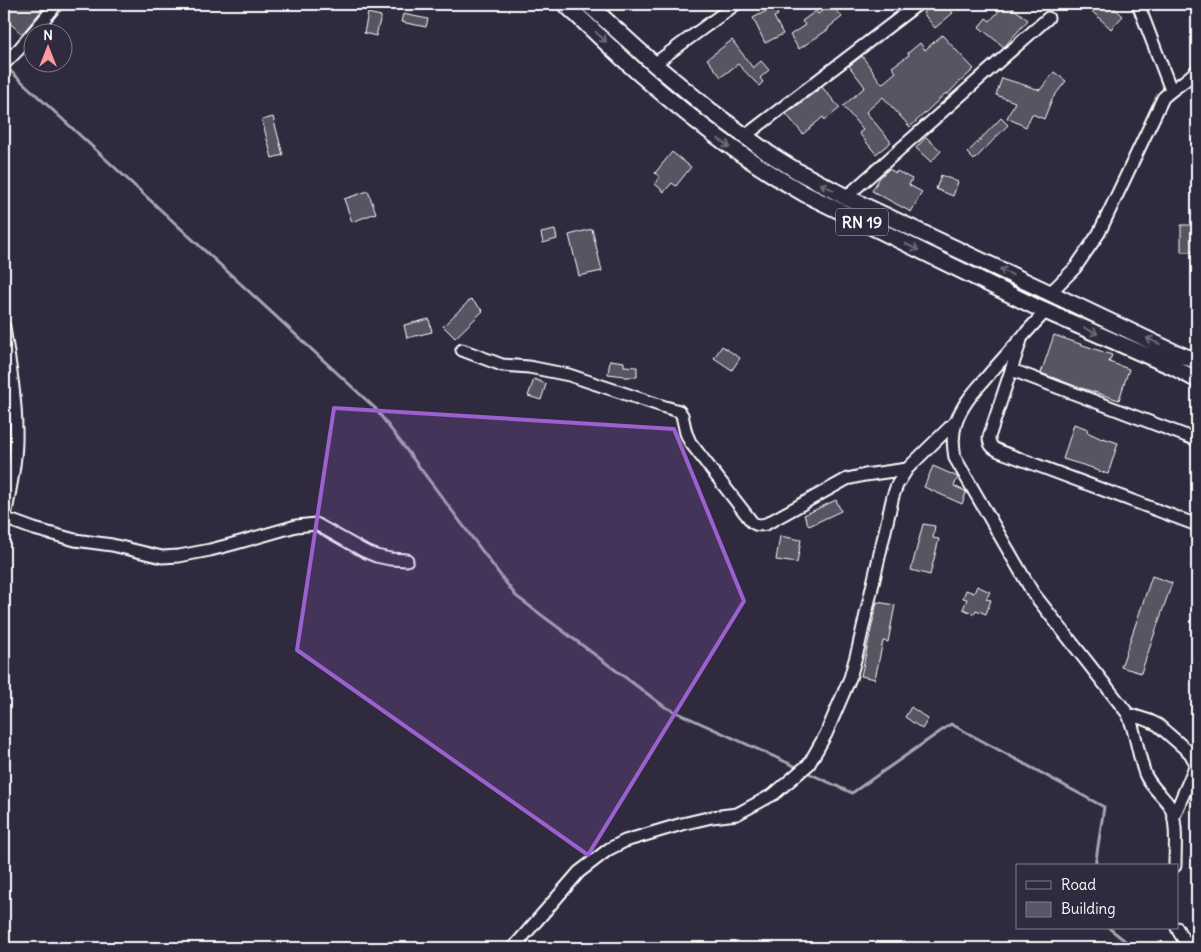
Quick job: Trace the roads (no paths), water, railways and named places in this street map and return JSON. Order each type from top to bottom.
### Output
[{"type":"main road","name":"RN 19","points":[[566,4],[640,75],[726,144],[777,179],[1047,312],[1173,367],[1197,380]]},
{"type":"main road","name":"RN 19","points":[[593,5],[666,75],[711,111],[796,171],[846,197],[1065,301],[1197,361]]},
{"type":"main road","points":[[640,75],[643,68],[652,63]]},
{"type":"main road","points":[[657,89],[665,82],[666,75]]},
{"type":"main road","points":[[1047,292],[1039,296],[1037,304],[1047,312],[1063,310],[1065,301]]},
{"type":"street","points":[[4,64],[57,4]]},
{"type":"street","points":[[652,63],[736,4]]},
{"type":"street","points":[[745,136],[918,4]]},
{"type":"street","points":[[1138,4],[1171,90]]},
{"type":"street","points":[[846,197],[1048,18]]},
{"type":"street","points":[[1047,292],[1074,268],[1099,233],[1163,98],[1197,70]]},
{"type":"street","points":[[1047,312],[1022,336],[965,403],[956,421],[952,443],[955,458],[1033,593],[1128,714],[1146,776],[1155,790],[1169,805],[1174,816],[1175,864]]},
{"type":"street","points":[[4,327],[13,391],[16,432],[14,469],[4,520],[75,540],[112,545],[162,557],[210,550],[296,526],[313,524],[376,556],[407,560]]},
{"type":"street","points":[[1022,336],[989,438],[992,447],[1197,525]]},
{"type":"street","points":[[462,350],[502,365],[529,367],[569,375],[665,408],[679,411],[690,442],[756,525],[766,524],[847,480],[860,476],[907,469]]},
{"type":"street","points":[[1012,370],[1197,440]]},
{"type":"street","points":[[513,948],[580,872],[609,849],[625,841],[682,824],[712,817],[737,814],[774,794],[809,764],[826,734],[850,678],[897,485],[907,469],[956,421]]},
{"type":"street","points":[[1128,714],[1158,725],[1193,758],[1195,767],[1174,816]]},
{"type":"street","points":[[1178,930],[1182,939],[1197,945]]},
{"type":"waterway","points":[[5,66],[375,408],[516,596],[665,707],[799,768]]},
{"type":"waterway","points":[[804,771],[852,793],[951,724],[1104,807],[1095,864]]},
{"type":"waterway","points":[[1112,930],[1134,948]]}]
